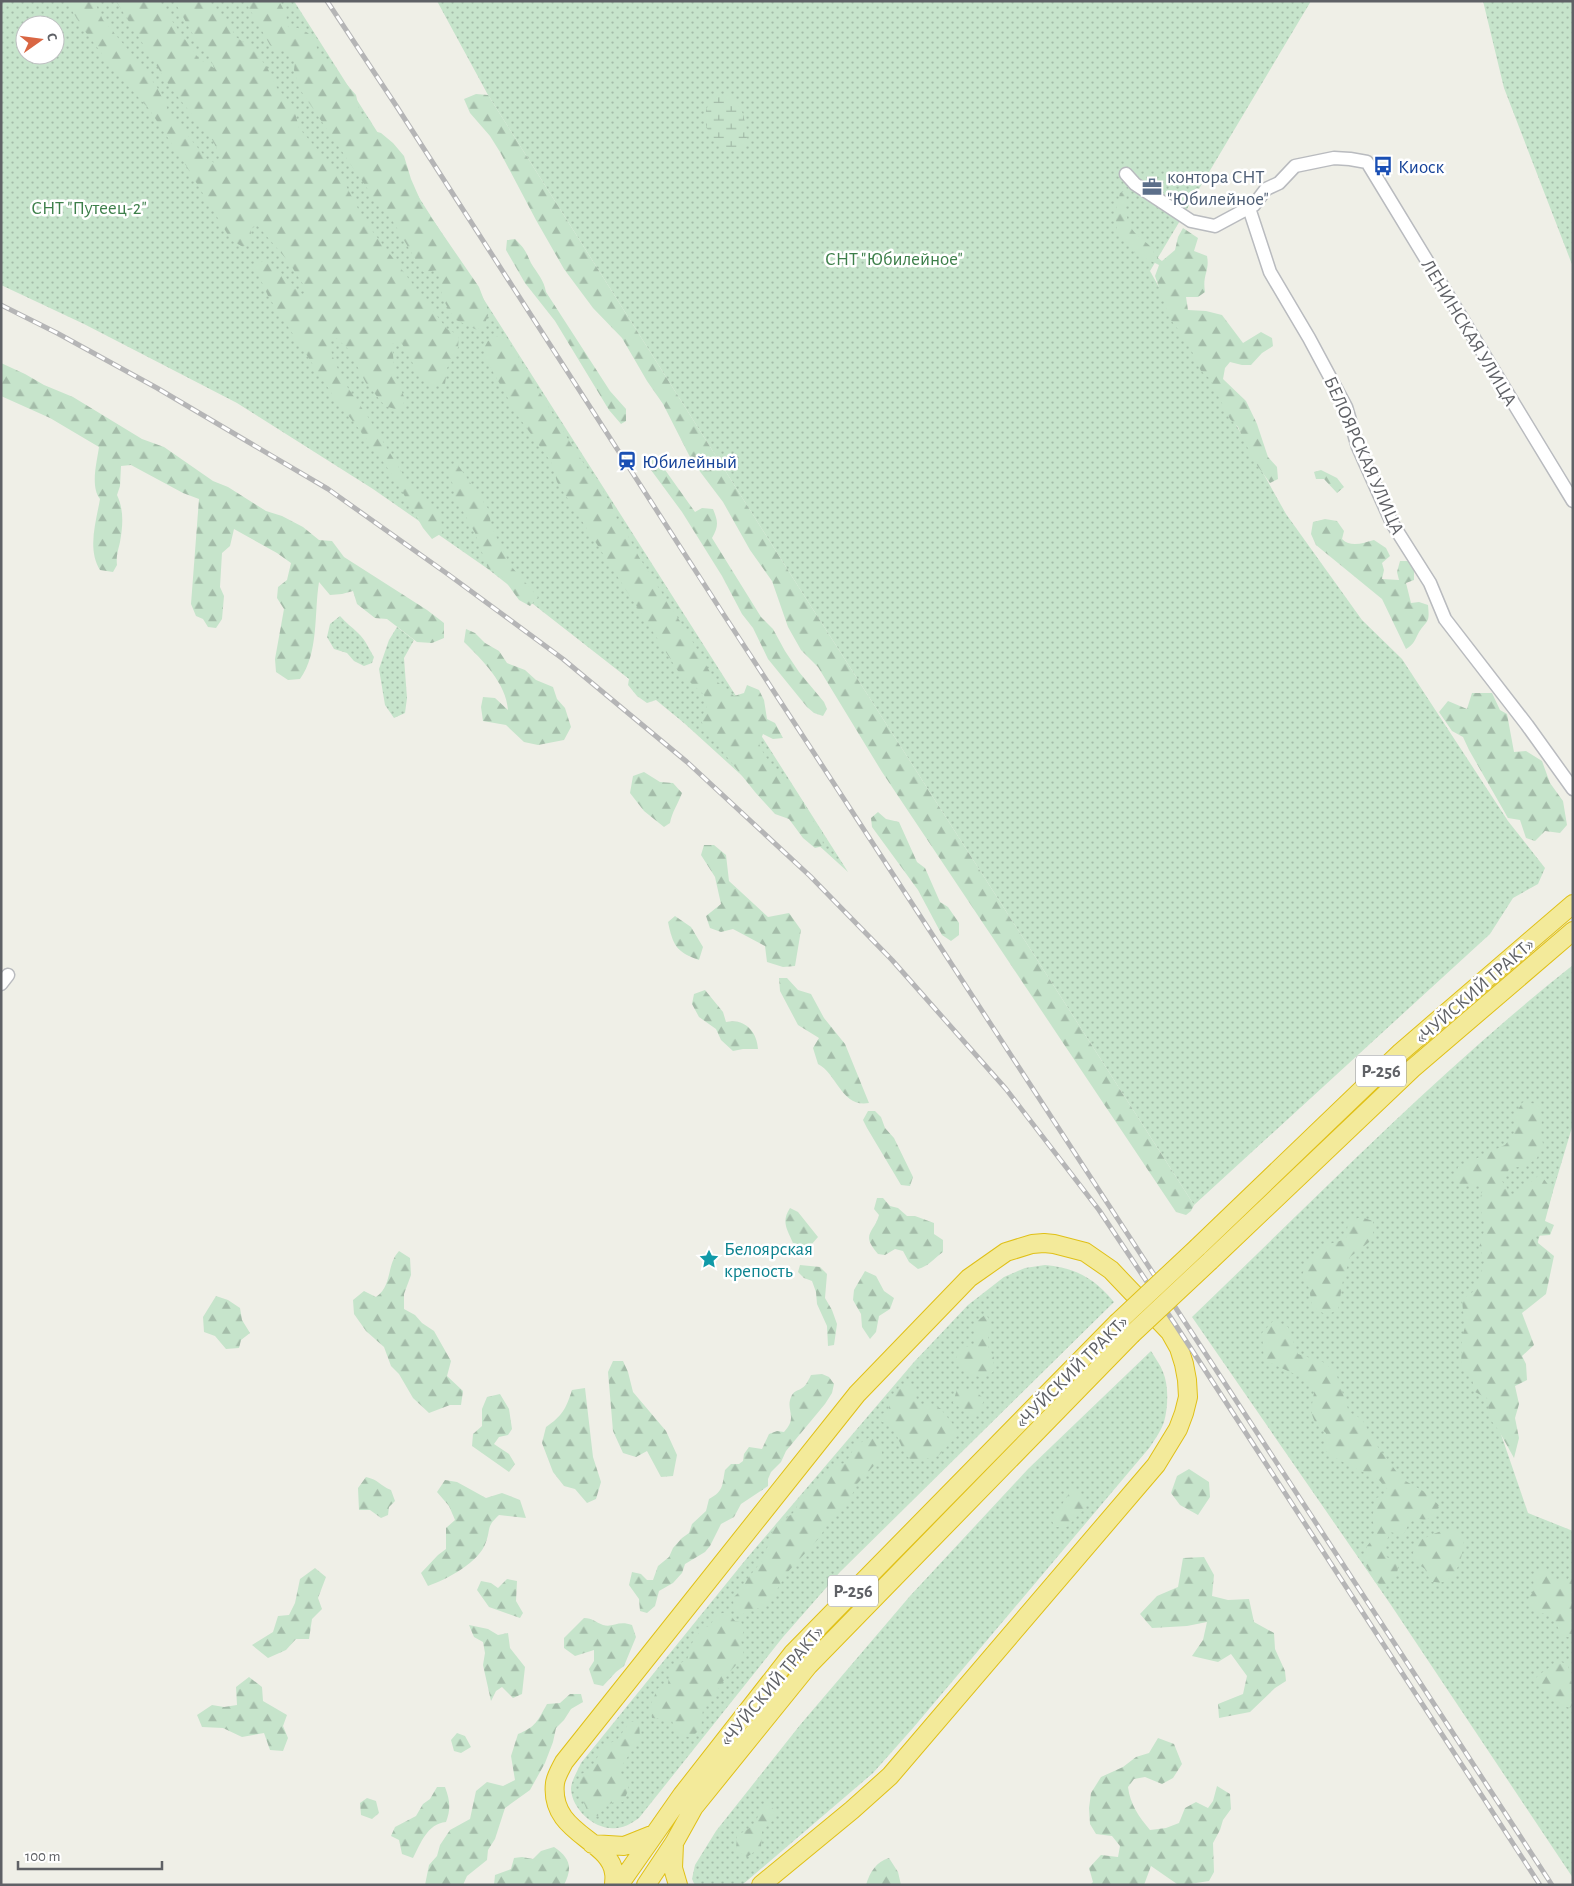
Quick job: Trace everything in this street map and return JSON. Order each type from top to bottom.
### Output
[{"type":"highway","name":"«ЧУЙСКИЙ ТРАКТ»","points":[[619,1885],[682,1795],[792,1652],[1117,1323],[1401,1052],[1573,904]]},
{"type":"highway","name":"«ЧУЙСКИЙ ТРАКТ»","points":[[646,1885],[674,1843],[694,1807],[808,1666],[1131,1335],[1412,1069],[1573,930]]},
{"type":"highway","points":[[614,1885],[612,1865],[562,1817],[556,1803],[555,1782],[564,1762],[857,1394],[969,1278],[998,1257],[1017,1248],[1044,1243],[1085,1252],[1111,1270],[1170,1332],[1179,1348],[1187,1380],[1188,1397],[1178,1429],[1156,1465],[890,1776],[761,1885]]},
{"type":"highway","points":[[592,1844],[624,1846],[655,1834]]},
{"type":"highway","points":[[674,1843],[673,1868],[678,1885]]},
{"type":"street","name":"ЛЕНИНСКАЯ УЛИЦА","points":[[1249,208],[1254,205],[1266,189],[1279,183],[1295,166],[1334,158],[1367,162],[1573,501]]},
{"type":"street","points":[[1126,174],[1135,184],[1192,222],[1215,226],[1249,208]]},
{"type":"street","name":"БЕЛОЯРСКАЯ УЛИЦА","points":[[1249,208],[1270,272],[1309,338],[1346,407],[1358,447],[1392,523],[1430,583],[1445,619],[1527,725],[1573,789]]},
{"type":"green space","name":"СНТ \"Путеец-2\"","points":[[1,1],[294,1],[848,872],[684,723],[656,700],[647,703],[637,696],[628,685],[629,679],[488,569],[373,489],[237,403],[84,324],[1,285]]},
{"type":"green space","points":[[66,1],[94,1],[103,20],[157,87],[170,114],[207,159],[217,164],[221,157],[213,141],[170,87],[116,1],[158,1],[199,59],[214,68],[210,57],[192,33],[177,6],[177,1],[204,1],[225,17],[236,37],[251,47],[267,67],[277,88],[293,105],[299,128],[342,178],[364,220],[447,329],[459,335],[458,348],[447,368],[445,384],[432,387],[417,371],[401,342],[392,344],[395,376],[405,399],[401,411],[385,406],[366,383],[348,349],[333,335],[329,345],[335,363],[346,385],[404,476],[441,517],[442,533],[432,539],[423,528],[395,479],[370,443],[336,400],[268,296],[255,267],[264,260],[279,271],[302,294],[308,292],[288,261],[257,225],[251,229],[251,243],[243,247],[231,240],[149,109],[118,75],[84,30]]},
{"type":"green space","points":[[245,1],[279,1],[286,14],[288,27],[298,28],[308,33],[319,53],[356,95],[360,113],[370,120],[374,131],[381,133],[393,143],[404,156],[411,179],[422,204],[479,287],[489,313],[485,323],[477,330],[456,320],[442,297],[439,270],[423,272],[389,215],[379,206],[299,88],[294,70],[295,61],[284,50],[279,52],[270,45]]},
{"type":"green space","name":"СНТ \"Юбилейное\"","points":[[437,1],[1311,1],[1150,271],[1286,514],[1362,620],[1402,659],[1508,821],[1545,868],[1538,884],[1513,898],[1490,934],[1194,1205],[798,586],[488,95]]},
{"type":"green space","points":[[1483,1],[1573,1],[1573,267],[1504,88]]},
{"type":"green space","points":[[476,94],[488,95],[798,586],[1194,1205],[1186,1215],[1176,1212],[882,772],[818,667],[801,650],[788,627],[772,581],[750,550],[723,502],[692,461],[663,404],[622,338],[593,308],[564,269],[500,152],[490,136],[470,113],[464,99]]},
{"type":"green space","points":[[718,95],[730,96],[737,103],[743,114],[748,135],[746,146],[737,151],[726,149],[712,137],[708,130],[705,115],[707,107]]},
{"type":"green space","points":[[1127,190],[1126,209],[1130,225],[1137,235],[1150,246],[1155,256],[1162,261],[1175,250],[1178,237],[1183,228],[1198,238],[1194,251],[1207,256],[1208,266],[1204,281],[1205,292],[1198,297],[1186,297],[1188,310],[1206,311],[1222,315],[1243,343],[1261,332],[1272,338],[1273,346],[1262,353],[1251,365],[1230,362],[1225,368],[1223,379],[1246,401],[1257,424],[1268,457],[1277,467],[1278,479],[1270,483],[1257,465],[1238,427],[1230,419],[1209,378],[1201,371],[1187,341],[1170,319],[1155,276],[1159,265],[1135,253],[1117,229],[1115,214],[1120,193]]},
{"type":"green space","points":[[515,239],[521,245],[542,280],[546,292],[610,391],[626,409],[626,421],[621,424],[609,410],[555,321],[525,283],[506,250],[507,240]]},
{"type":"green space","points":[[502,334],[507,338],[574,449],[611,503],[620,528],[626,532],[639,557],[690,637],[714,679],[734,696],[744,693],[747,685],[759,690],[764,700],[767,719],[775,723],[783,738],[773,739],[763,734],[759,744],[765,756],[803,802],[808,815],[822,831],[823,846],[815,848],[803,838],[789,819],[775,814],[755,792],[715,740],[704,732],[701,718],[707,706],[704,695],[678,671],[557,482],[551,462],[518,416],[484,356],[484,348],[488,341]]},
{"type":"green space","points":[[1,363],[44,385],[73,397],[142,439],[164,447],[213,481],[228,487],[266,511],[282,516],[303,527],[319,540],[332,541],[344,557],[444,623],[444,638],[432,643],[417,642],[387,619],[375,618],[357,604],[353,591],[330,595],[319,582],[315,632],[310,657],[300,679],[288,680],[276,672],[275,659],[284,609],[277,598],[278,587],[287,580],[291,563],[234,529],[230,546],[222,553],[220,587],[224,596],[222,619],[216,628],[208,627],[203,619],[196,616],[191,604],[199,499],[183,493],[131,465],[121,466],[120,486],[117,495],[121,506],[122,524],[117,565],[113,572],[100,570],[96,562],[93,544],[100,499],[95,488],[99,447],[50,418],[1,396]]},
{"type":"green space","points":[[651,456],[658,460],[695,512],[702,508],[713,509],[717,524],[712,538],[761,617],[773,629],[799,672],[824,702],[827,709],[823,716],[814,713],[807,707],[768,659],[753,628],[742,614],[722,576],[682,512],[651,470]]},
{"type":"green space","points":[[458,465],[489,510],[491,526],[510,565],[538,597],[530,606],[519,600],[498,571],[488,569],[475,533],[455,497],[450,472]]},
{"type":"green space","points":[[1321,470],[1337,478],[1344,487],[1337,493],[1324,479],[1316,479],[1314,472]]},
{"type":"green space","points":[[1325,519],[1337,521],[1344,531],[1342,539],[1346,542],[1357,544],[1374,540],[1386,548],[1390,556],[1382,563],[1384,570],[1382,579],[1399,580],[1397,572],[1400,561],[1408,561],[1414,569],[1414,580],[1406,583],[1411,603],[1419,602],[1428,605],[1429,616],[1408,648],[1406,649],[1382,599],[1316,545],[1311,534],[1313,522]]},
{"type":"green space","points":[[340,616],[365,641],[374,657],[372,663],[364,666],[354,661],[347,653],[334,649],[327,637],[330,624]]},
{"type":"green space","points":[[397,627],[414,640],[404,658],[407,698],[405,713],[394,718],[385,705],[379,669],[389,640]]},
{"type":"green space","points":[[466,629],[475,633],[485,643],[499,651],[507,663],[525,670],[536,680],[553,687],[557,699],[565,708],[571,727],[564,740],[538,745],[524,742],[506,725],[483,721],[481,707],[483,697],[495,698],[508,710],[503,691],[498,682],[479,657],[464,642]]},
{"type":"green space","points":[[1472,693],[1492,693],[1500,710],[1507,714],[1514,752],[1526,751],[1542,761],[1550,783],[1563,801],[1567,825],[1560,833],[1545,831],[1535,841],[1526,838],[1520,820],[1508,818],[1463,737],[1452,731],[1439,712],[1448,701],[1467,709]]},
{"type":"green space","points":[[644,772],[660,782],[673,783],[682,793],[670,823],[664,827],[644,811],[630,793],[633,776]]},
{"type":"green space","points":[[878,812],[886,819],[899,822],[917,862],[925,868],[940,902],[948,907],[959,923],[959,935],[951,941],[942,935],[918,890],[872,827],[871,818]]},
{"type":"green space","points":[[704,845],[714,845],[726,855],[729,881],[768,917],[789,913],[801,930],[795,966],[783,967],[767,962],[765,946],[733,929],[721,932],[710,928],[706,916],[721,904],[715,877],[701,855]]},
{"type":"green space","points":[[675,916],[691,927],[703,947],[699,960],[680,951],[674,942],[668,922]]},
{"type":"green space","points":[[1573,965],[1573,1124],[1490,1402],[1528,1513],[1573,1531],[1573,1878],[1391,1605],[1192,1317],[1426,1092],[1474,1048]]},
{"type":"green space","points":[[779,978],[787,978],[798,990],[811,994],[824,1018],[845,1044],[869,1103],[860,1103],[852,1100],[840,1089],[825,1069],[818,1064],[813,1048],[819,1038],[798,1025],[780,991]]},
{"type":"green space","points":[[705,990],[723,1012],[726,1022],[739,1022],[749,1028],[755,1037],[758,1049],[733,1051],[721,1040],[716,1029],[699,1017],[692,1004],[694,994]]},
{"type":"green space","points":[[1523,1102],[1538,1104],[1542,1116],[1541,1131],[1543,1144],[1537,1158],[1526,1166],[1510,1168],[1502,1181],[1512,1195],[1540,1174],[1553,1191],[1545,1221],[1554,1225],[1550,1235],[1535,1236],[1538,1243],[1554,1256],[1546,1294],[1522,1313],[1534,1345],[1522,1356],[1526,1364],[1527,1380],[1515,1386],[1519,1404],[1515,1418],[1519,1438],[1514,1458],[1490,1419],[1487,1398],[1475,1392],[1472,1379],[1461,1366],[1462,1337],[1466,1324],[1462,1300],[1475,1290],[1485,1259],[1479,1248],[1485,1228],[1479,1201],[1484,1186],[1461,1186],[1455,1177],[1458,1167],[1505,1145],[1514,1134],[1514,1115]]},
{"type":"green space","points":[[868,1111],[875,1111],[881,1117],[885,1128],[894,1138],[913,1177],[910,1186],[901,1185],[867,1128],[863,1120]]},
{"type":"green space","points":[[877,1198],[883,1198],[890,1206],[898,1208],[907,1216],[915,1216],[934,1223],[934,1234],[943,1240],[943,1252],[918,1269],[909,1262],[903,1251],[895,1249],[885,1255],[878,1254],[869,1238],[879,1215],[874,1209]]},
{"type":"green space","points":[[790,1208],[798,1212],[818,1237],[811,1245],[803,1247],[793,1243],[785,1222]]},
{"type":"green space","points":[[1361,1217],[1373,1221],[1373,1239],[1350,1257],[1343,1280],[1338,1310],[1326,1315],[1312,1306],[1309,1288],[1302,1275],[1310,1258],[1323,1246],[1346,1239],[1348,1222]]},
{"type":"green space","points":[[399,1251],[410,1258],[411,1275],[404,1294],[404,1309],[415,1315],[422,1323],[434,1331],[451,1361],[447,1376],[463,1391],[461,1405],[450,1405],[429,1413],[413,1398],[399,1374],[391,1366],[384,1347],[366,1331],[354,1314],[353,1300],[364,1291],[376,1297],[385,1287],[392,1262]]},
{"type":"green space","points":[[800,1265],[820,1267],[827,1274],[825,1298],[837,1324],[834,1345],[828,1346],[827,1326],[817,1304],[816,1292],[812,1281],[804,1278],[798,1272]]},
{"type":"green space","points":[[1045,1265],[1056,1266],[1084,1276],[1099,1287],[1114,1302],[840,1572],[783,1637],[639,1818],[623,1827],[609,1828],[593,1823],[586,1818],[572,1797],[571,1789],[573,1779],[581,1763],[747,1558],[914,1362],[968,1305],[1004,1277],[1025,1268]]},
{"type":"green space","points":[[865,1271],[876,1276],[884,1291],[894,1298],[890,1309],[879,1316],[876,1332],[870,1339],[862,1327],[861,1314],[853,1300],[854,1290]]},
{"type":"green space","points":[[216,1296],[228,1300],[240,1308],[242,1320],[250,1333],[241,1340],[239,1348],[226,1349],[215,1336],[204,1332],[203,1317]]},
{"type":"green space","points":[[986,1314],[991,1324],[987,1344],[994,1358],[993,1372],[982,1378],[969,1373],[955,1360],[961,1349],[974,1344],[976,1322]]},
{"type":"green space","points":[[1274,1320],[1288,1327],[1298,1354],[1323,1362],[1336,1373],[1349,1412],[1362,1419],[1375,1443],[1402,1479],[1423,1491],[1439,1505],[1431,1517],[1417,1519],[1409,1524],[1403,1535],[1390,1532],[1386,1543],[1385,1556],[1399,1564],[1396,1577],[1386,1587],[1375,1582],[1363,1560],[1367,1546],[1377,1534],[1372,1519],[1376,1498],[1391,1493],[1379,1480],[1339,1460],[1326,1451],[1326,1433],[1316,1423],[1312,1413],[1315,1388],[1301,1377],[1264,1360],[1262,1333]]},
{"type":"green space","points":[[1151,1351],[1163,1372],[1167,1390],[1167,1404],[1163,1425],[1156,1438],[913,1728],[873,1773],[742,1885],[695,1885],[692,1879],[695,1865],[716,1831],[800,1725],[910,1596],[1028,1469]]},
{"type":"green space","points":[[613,1361],[623,1361],[633,1392],[666,1431],[677,1455],[673,1476],[661,1477],[647,1451],[636,1457],[623,1453],[613,1431],[608,1372]]},
{"type":"green space","points":[[822,1374],[829,1377],[834,1384],[832,1393],[786,1451],[781,1462],[771,1472],[768,1486],[741,1504],[734,1517],[721,1524],[705,1552],[685,1564],[682,1573],[673,1583],[659,1591],[655,1606],[647,1613],[640,1611],[639,1599],[629,1585],[632,1572],[641,1574],[647,1580],[653,1580],[658,1566],[669,1557],[673,1548],[689,1533],[692,1524],[706,1511],[709,1499],[720,1490],[725,1470],[731,1464],[739,1464],[743,1461],[744,1454],[749,1447],[762,1449],[769,1434],[777,1431],[784,1432],[790,1422],[789,1405],[792,1395],[805,1386],[811,1375]]},
{"type":"green space","points":[[906,1383],[915,1389],[917,1403],[940,1408],[960,1433],[938,1456],[913,1462],[905,1454],[892,1425],[882,1422],[880,1415],[889,1410],[893,1394]]},
{"type":"green space","points":[[585,1388],[593,1457],[601,1482],[596,1499],[587,1503],[575,1489],[564,1486],[553,1472],[542,1443],[546,1427],[563,1412],[572,1390]]},
{"type":"green space","points":[[957,1389],[973,1389],[984,1399],[980,1413],[972,1418],[953,1403]]},
{"type":"green space","points":[[500,1394],[509,1409],[512,1429],[508,1435],[499,1437],[494,1444],[509,1454],[515,1464],[509,1472],[472,1446],[473,1434],[482,1426],[482,1409],[487,1397]]},
{"type":"green space","points":[[870,1437],[881,1441],[882,1457],[857,1484],[848,1504],[830,1519],[820,1537],[786,1574],[774,1595],[759,1608],[740,1615],[734,1610],[733,1598],[742,1589],[748,1578],[765,1557],[775,1526],[793,1513],[806,1492],[833,1465],[846,1463],[855,1446]]},
{"type":"green space","points":[[1189,1469],[1209,1482],[1210,1497],[1198,1515],[1180,1505],[1171,1493],[1177,1476]]},
{"type":"green space","points":[[366,1477],[391,1490],[395,1501],[389,1507],[388,1515],[381,1518],[370,1510],[359,1510],[358,1488]]},
{"type":"green space","points":[[445,1480],[457,1482],[486,1498],[502,1493],[520,1500],[526,1518],[499,1515],[490,1525],[486,1542],[477,1557],[453,1575],[428,1586],[421,1573],[446,1549],[446,1528],[455,1520],[449,1506],[437,1492]]},
{"type":"green space","points":[[1072,1489],[1084,1496],[1085,1508],[1067,1527],[1055,1527],[1050,1517],[1059,1509]]},
{"type":"green space","points":[[1451,1529],[1464,1539],[1459,1564],[1453,1575],[1448,1579],[1442,1582],[1431,1582],[1425,1569],[1418,1564],[1413,1553],[1418,1540]]},
{"type":"green space","points":[[1204,1557],[1214,1575],[1212,1596],[1228,1600],[1249,1599],[1254,1622],[1274,1633],[1275,1649],[1285,1671],[1286,1681],[1275,1688],[1250,1712],[1219,1718],[1218,1704],[1243,1694],[1247,1676],[1231,1654],[1218,1662],[1192,1656],[1203,1640],[1207,1622],[1187,1626],[1152,1628],[1140,1614],[1157,1596],[1178,1587],[1183,1558]]},
{"type":"green space","points":[[315,1568],[326,1577],[318,1598],[322,1609],[312,1619],[309,1639],[296,1639],[286,1650],[268,1658],[252,1645],[273,1632],[278,1616],[289,1615],[295,1603],[300,1579]]},
{"type":"green space","points":[[1546,1568],[1555,1581],[1568,1579],[1573,1570],[1573,1638],[1562,1636],[1550,1611],[1538,1615],[1526,1603],[1534,1590],[1533,1574]]},
{"type":"green space","points":[[507,1579],[517,1581],[516,1601],[523,1613],[520,1618],[489,1607],[477,1590],[481,1581],[491,1583],[498,1588]]},
{"type":"green space","points":[[728,1612],[735,1621],[741,1622],[744,1629],[741,1641],[744,1656],[728,1674],[703,1709],[701,1728],[692,1737],[678,1736],[674,1730],[672,1720],[652,1718],[650,1706],[658,1688],[668,1685],[673,1669],[678,1664],[687,1660],[692,1643],[701,1629],[709,1626],[718,1614]]},
{"type":"green space","points":[[584,1618],[592,1619],[607,1626],[623,1623],[632,1625],[636,1637],[624,1666],[603,1686],[594,1684],[589,1669],[594,1661],[594,1650],[575,1656],[564,1648],[564,1638]]},
{"type":"green space","points":[[469,1625],[488,1629],[498,1635],[508,1633],[510,1648],[525,1667],[522,1694],[513,1698],[502,1687],[496,1691],[491,1701],[483,1665],[485,1653],[483,1642],[474,1637]]},
{"type":"green space","points":[[1557,1660],[1568,1665],[1573,1690],[1573,1704],[1570,1708],[1558,1704],[1549,1693],[1533,1681]]},
{"type":"green space","points":[[249,1677],[262,1687],[263,1701],[287,1715],[283,1726],[288,1738],[283,1751],[270,1750],[264,1733],[242,1737],[223,1728],[202,1727],[197,1715],[212,1705],[224,1707],[237,1705],[236,1687]]},
{"type":"green space","points":[[570,1694],[581,1694],[583,1702],[571,1709],[556,1728],[545,1763],[530,1790],[505,1808],[495,1839],[488,1850],[487,1860],[467,1876],[463,1885],[425,1885],[429,1865],[437,1856],[440,1845],[450,1830],[470,1819],[476,1791],[487,1782],[503,1786],[515,1780],[511,1756],[518,1734],[533,1726],[547,1704],[560,1703]]},
{"type":"green space","points":[[639,1721],[640,1738],[619,1770],[621,1776],[629,1780],[628,1791],[623,1802],[614,1802],[608,1805],[598,1816],[588,1813],[578,1793],[581,1774],[590,1770],[605,1744],[616,1741],[630,1722]]},
{"type":"green space","points":[[457,1733],[465,1736],[471,1747],[461,1753],[454,1751],[451,1740]]},
{"type":"green space","points":[[1158,1738],[1174,1744],[1182,1764],[1173,1778],[1162,1784],[1145,1777],[1134,1779],[1128,1787],[1133,1805],[1150,1830],[1166,1828],[1179,1823],[1185,1808],[1196,1802],[1208,1808],[1213,1801],[1217,1786],[1230,1794],[1231,1809],[1223,1820],[1213,1843],[1214,1872],[1209,1881],[1177,1884],[1151,1866],[1144,1885],[1090,1885],[1093,1882],[1089,1868],[1101,1855],[1118,1857],[1120,1846],[1112,1836],[1096,1834],[1090,1824],[1089,1808],[1091,1793],[1101,1777],[1123,1767],[1136,1757],[1149,1753]]},
{"type":"green space","points":[[437,1787],[445,1787],[448,1796],[449,1809],[446,1822],[429,1830],[413,1858],[402,1854],[399,1840],[391,1836],[395,1827],[416,1816]]},
{"type":"green space","points":[[367,1798],[376,1801],[379,1813],[372,1819],[361,1815],[360,1803]]},
{"type":"green space","points":[[771,1805],[776,1817],[762,1831],[761,1847],[747,1857],[736,1850],[737,1835],[754,1824],[762,1806]]},
{"type":"green space","points":[[554,1847],[567,1859],[569,1868],[564,1885],[494,1885],[495,1875],[511,1869],[514,1858],[533,1859],[541,1851]]},
{"type":"green space","points":[[889,1858],[898,1872],[901,1885],[866,1885],[874,1868],[880,1862]]},
{"type":"railway","points":[[327,1],[722,612],[1552,1885]]},
{"type":"railway","points":[[1,305],[57,333],[157,388],[328,489],[449,575],[563,659],[687,762],[810,876],[892,960],[1006,1089],[1099,1210],[1540,1885]]},
{"type":"place","name":"Киоск","points":[[1383,166]]},
{"type":"place","name":"контора СНТ \"Юбилейное\"","points":[[1152,187]]},
{"type":"place","name":"Юбилейный","points":[[627,461]]},
{"type":"place","name":"Белоярская крепость","points":[[709,1259]]}]
